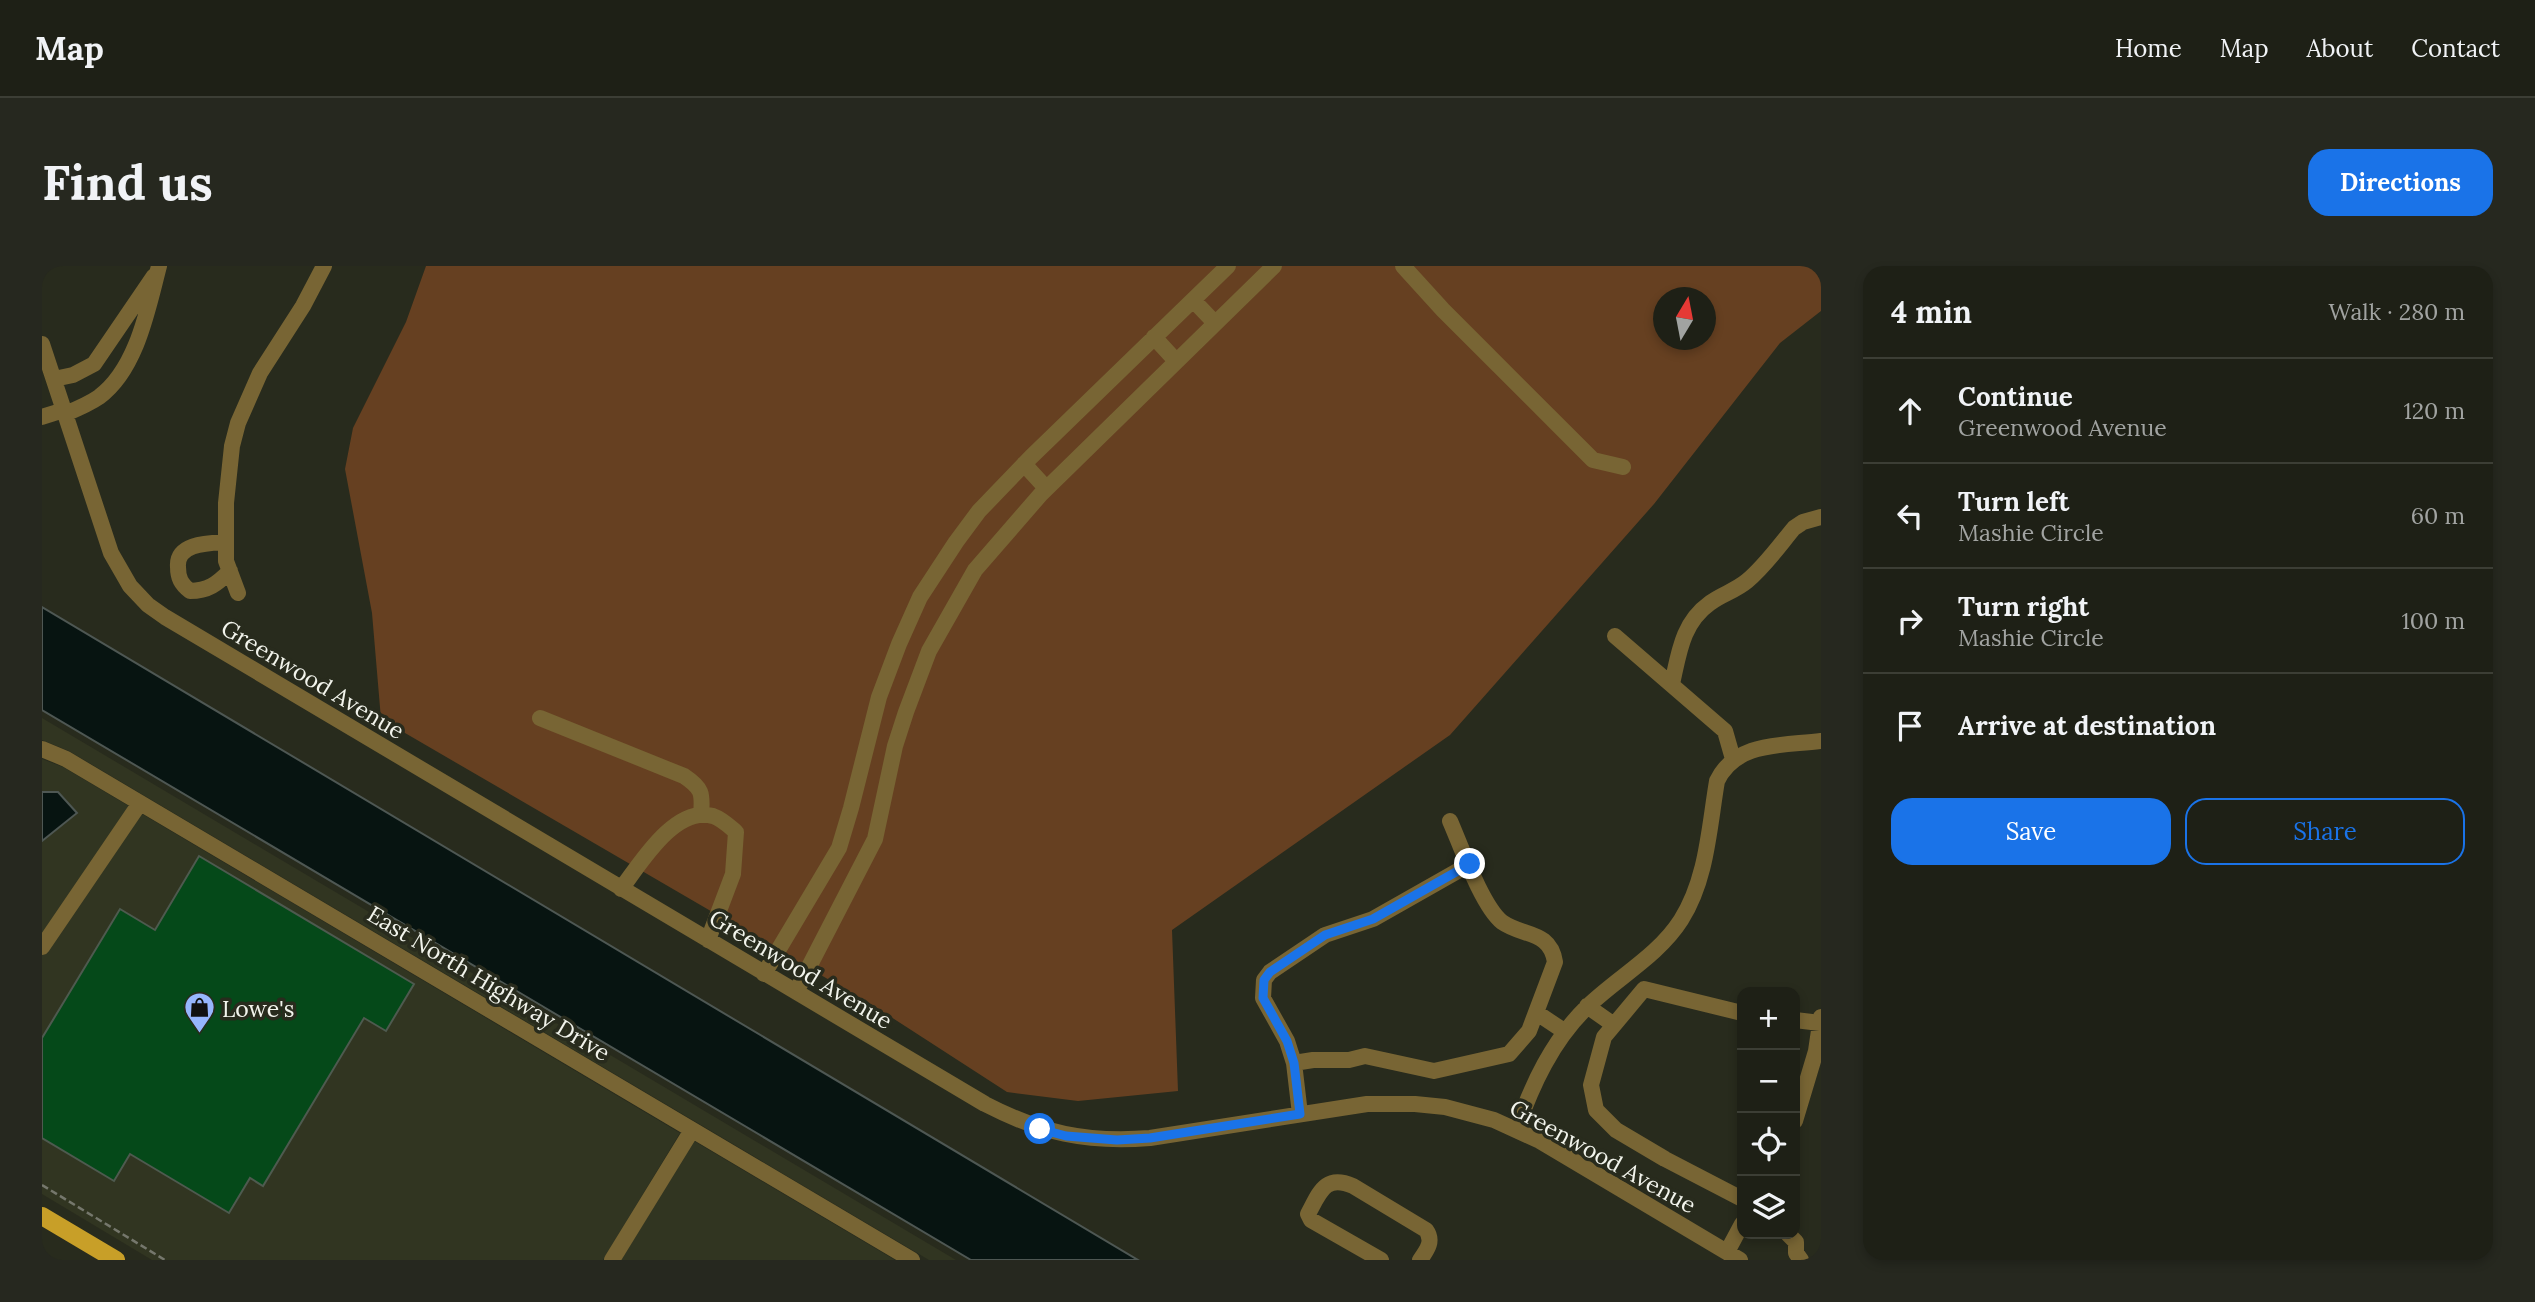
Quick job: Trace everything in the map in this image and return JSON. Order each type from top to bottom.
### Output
[{"type":"main road","points":[[42,1216],[116,1260]]},
{"type":"street","points":[[238,593],[226,561],[226,542],[228,473],[238,423],[260,373],[303,306],[324,266]]},
{"type":"street","points":[[764,974],[839,848],[866,740],[891,665],[920,597],[956,542],[979,511],[1024,464],[1228,266]]},
{"type":"street","points":[[796,992],[875,839],[905,712],[929,651],[975,570],[1046,488],[1274,266]]},
{"type":"street","points":[[1403,266],[1443,310],[1593,460],[1623,467]]},
{"type":"street","points":[[54,379],[73,375],[94,364],[159,267]]},
{"type":"street","points":[[42,417],[64,412],[98,398],[115,382],[145,322],[159,267]]},
{"type":"street","points":[[1193,300],[1216,323]]},
{"type":"street","points":[[1154,337],[1176,361]]},
{"type":"street","name":"Greenwood Avenue","points":[[42,344],[111,553],[130,586],[148,605],[985,1104],[1014,1119],[1066,1136],[1117,1140],[1150,1138],[1367,1104],[1415,1104],[1471,1113],[1541,1142],[1734,1257]]},
{"type":"street","points":[[1024,464],[1046,488]]},
{"type":"street","points":[[1672,684],[1682,637],[1700,612],[1709,603],[1735,591],[1750,579],[1794,528],[1802,522],[1821,517]]},
{"type":"street","points":[[226,542],[199,544],[185,550],[177,562],[179,580],[190,591],[204,591],[230,571]]},
{"type":"street","points":[[1615,636],[1725,731],[1733,758]]},
{"type":"street","points":[[540,718],[684,776],[698,786],[703,799],[701,815]]},
{"type":"street","points":[[866,740],[895,746]]},
{"type":"street","points":[[1516,1130],[1543,1066],[1564,1031],[1587,1006],[1655,950],[1680,921],[1690,903],[1701,872],[1717,781],[1733,758],[1754,749],[1821,741]]},
{"type":"street","name":"East North Highway Drive","points":[[42,749],[66,759],[912,1260]]},
{"type":"street","points":[[42,947],[140,803]]},
{"type":"street","points":[[621,889],[656,842],[678,823],[701,815],[713,816],[736,832],[733,874],[708,940]]},
{"type":"street","points":[[1294,1063],[1349,1060],[1365,1056],[1424,1070],[1446,1068],[1509,1054],[1529,1031],[1555,962],[1553,951],[1544,940],[1504,923],[1496,916],[1487,903],[1450,821]]},
{"type":"street","points":[[1300,1114],[1294,1063],[1287,1041],[1263,998],[1264,980],[1270,972],[1325,935],[1373,919],[1470,864]]},
{"type":"street","points":[[1737,1012],[1644,989],[1604,1037],[1591,1085],[1596,1110],[1616,1130],[1737,1196]]},
{"type":"street","points":[[1587,1006],[1615,1024]]},
{"type":"street","points":[[1537,1013],[1564,1031]]},
{"type":"street","points":[[1797,1113],[1816,1051],[1821,1020],[1800,1020]]},
{"type":"street","points":[[612,1260],[692,1130]]},
{"type":"street","points":[[1381,1260],[1311,1220],[1308,1214],[1328,1183],[1341,1181],[1353,1186],[1426,1230],[1430,1236],[1430,1244],[1420,1260]]},
{"type":"street","points":[[1734,1257],[1738,1239]]},
{"type":"street","points":[[1793,1239],[1796,1242],[1796,1253],[1801,1260]]},
{"type":"path","points":[[42,1185],[165,1260]]},
{"type":"shaded area","points":[[426,266],[1821,266],[1821,311],[1780,343],[1654,504],[1450,735],[1172,930],[1178,1091],[1078,1101],[1007,1092],[874,1006],[381,719],[372,613],[345,469],[353,428],[406,322]]},
{"type":"shaded area","points":[[42,607],[1138,1260],[971,1260],[42,710]]},
{"type":"shaded area","points":[[42,718],[956,1260],[929,1260],[69,751],[42,740]]},
{"type":"shaded area","points":[[42,759],[63,767],[680,1133],[603,1260],[152,1260],[42,1194],[42,841],[58,792],[42,792]]},
{"type":"shaded area","points":[[42,792],[58,792],[77,813],[42,841]]},
{"type":"shaded area","points":[[694,1141],[895,1260],[621,1260]]},
{"type":"building","name":"Lowe's","points":[[199,856],[414,984],[386,1031],[364,1018],[263,1186],[250,1178],[229,1213],[130,1154],[114,1181],[42,1138],[42,1038],[120,909],[155,930]]},
{"type":"place","name":"Lowe's","points":[[199,1035]]},
{"type":"route","points":[[1040,1129],[1066,1136],[1117,1140],[1150,1138],[1300,1114],[1294,1063],[1287,1041],[1263,998],[1264,980],[1270,972],[1325,935],[1342,927],[1373,919],[1470,864]]}]
